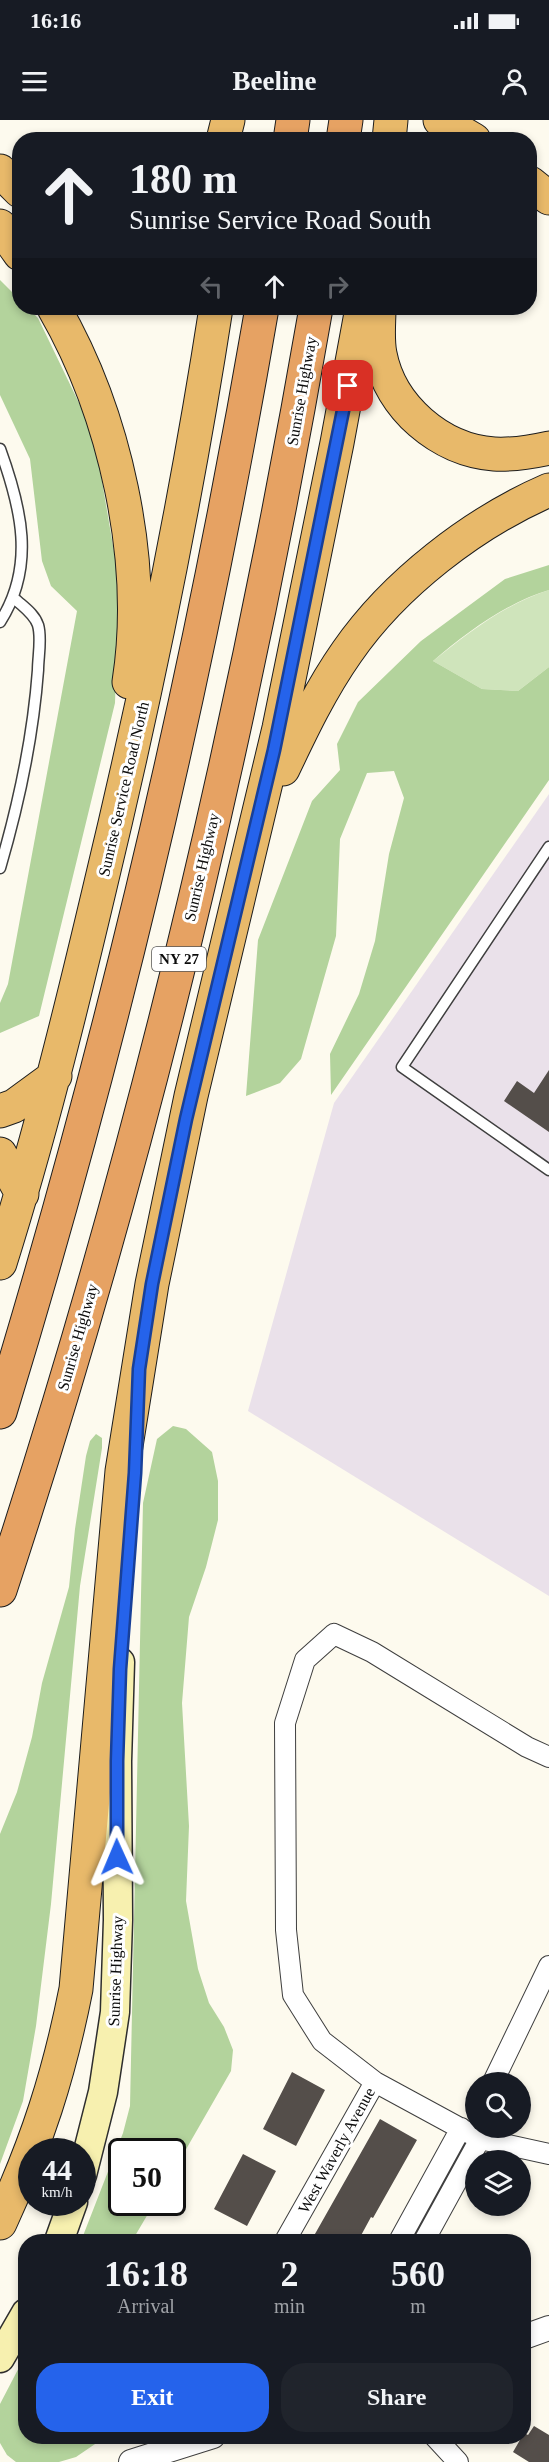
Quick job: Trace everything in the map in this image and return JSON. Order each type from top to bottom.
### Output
[{"type":"highway","points":[[0,171],[12,183]]},
{"type":"highway","points":[[537,189],[549,198]]},
{"type":"highway","points":[[0,226],[12,243]]},
{"type":"highway","points":[[58,315],[84,367],[108,433],[124,501],[132,581],[130,674],[92,864],[82,964]]},
{"type":"highway","name":"Sunrise Service Road North","points":[[0,1263],[55,1076],[146,690],[215,315]]},
{"type":"highway","name":"NY 27","points":[[0,1412],[56,1221],[148,864],[204,613],[261,315]]},
{"type":"highway","name":"Sunrise Highway","points":[[0,1590],[79,1334],[144,1100],[178,964],[260,607],[315,315]]},
{"type":"highway","points":[[0,2223],[23,2174],[46,2113],[64,2051],[76,1989],[122,1472],[139,1369],[171,1188],[260,816],[316,548],[361,315]]},
{"type":"highway","points":[[379,315],[378,336],[385,373],[406,409],[421,423],[438,436],[476,451],[511,454],[549,448]]},
{"type":"highway","points":[[260,816],[311,711],[330,678],[348,650],[374,620],[399,593],[454,545],[507,511],[549,490]]},
{"type":"highway","points":[[0,1111],[15,1106],[55,1076]]},
{"type":"highway","points":[[0,1154],[22,1194]]},
{"type":"main road","name":"Sunrise Highway","points":[[91,2138],[103,2092],[115,2012],[118,1940],[118,1715],[135,1473],[139,1369]]},
{"type":"main road","points":[[62,2234],[69,2216]]},
{"type":"main road","points":[[0,2358],[18,2327]]},
{"type":"street","points":[[375,2082],[322,2041],[293,1995],[286,1930],[285,1723],[305,1660],[334,1634],[372,1652],[498,1729],[549,1757]]},
{"type":"street","points":[[499,2072],[549,1966]]},
{"type":"street","name":"West Waverly Avenue","points":[[289,2234],[375,2082],[465,2127]]},
{"type":"street","points":[[404,2234],[466,2138]]},
{"type":"street","points":[[427,2234],[468,2138]]},
{"type":"street","name":"West Waverly Avenue","points":[[497,2138],[549,2154]]},
{"type":"street","points":[[531,2334],[549,2328]]},
{"type":"street","points":[[131,2462],[188,2444]]},
{"type":"street","points":[[441,2444],[458,2462]]},
{"type":"lane","points":[[0,449],[20,526],[22,570],[14,598],[0,622]]},
{"type":"lane","points":[[0,868],[21,787],[33,728],[38,660],[37,621],[14,598]]},
{"type":"lane","points":[[549,847],[402,1067],[549,1170]]},
{"type":"shaded area","points":[[549,794],[549,1596],[248,1411],[334,1103]]},
{"type":"green space","points":[[0,280],[12,292],[12,315],[35,315],[38,318],[94,434],[119,581],[115,703],[39,1016],[0,1033],[0,1003],[8,984],[77,611],[51,586],[42,561],[30,459],[0,395]]},
{"type":"green space","points":[[549,565],[549,590],[518,602],[488,619],[433,661],[482,689],[518,691],[549,667],[549,780],[331,1095],[330,1054],[359,994],[375,941],[389,854],[404,798],[394,771],[367,773],[340,839],[336,936],[301,1059],[280,1083],[246,1096],[258,940],[312,801],[340,770],[337,744],[358,702],[421,641],[505,579]]},
{"type":"green space","points":[[549,590],[549,667],[518,691],[482,689],[433,661],[502,611]]},
{"type":"green space","points":[[173,1426],[186,1429],[212,1452],[218,1481],[218,1520],[206,1567],[189,1617],[182,1703],[189,1826],[186,1901],[198,1969],[209,2003],[224,2027],[233,2050],[231,2071],[186,2149],[186,2138],[121,2138],[130,2106],[143,1503],[157,1439]]},
{"type":"green space","points":[[96,1434],[102,1438],[102,1448],[80,1586],[51,1904],[36,2026],[23,2101],[0,2164],[0,1834],[17,1792],[32,1737],[42,1683],[69,1587],[86,1456],[90,1441]]},
{"type":"green space","points":[[108,2172],[108,2216],[147,2216],[136,2234],[84,2234],[91,2216],[96,2216],[96,2202]]},
{"type":"green space","points":[[18,2369],[18,2444],[95,2444],[76,2457],[59,2462],[16,2462],[7,2455],[0,2443],[0,2404]]},
{"type":"building","points":[[549,1070],[549,1132],[504,1101],[517,1081],[534,1093]]},
{"type":"building","points":[[292,2072],[325,2090],[296,2146],[263,2129]]},
{"type":"building","points":[[380,2119],[417,2140],[362,2234],[315,2234]]},
{"type":"building","points":[[243,2154],[276,2171],[247,2226],[214,2209]]},
{"type":"building","points":[[534,2426],[549,2435],[549,2462],[529,2462],[513,2452],[518,2444],[531,2444],[531,2430]]},
{"type":"route","points":[[117,1857],[120,1669],[135,1473],[139,1369],[152,1284],[186,1119],[260,816],[311,576],[348,386]]}]
